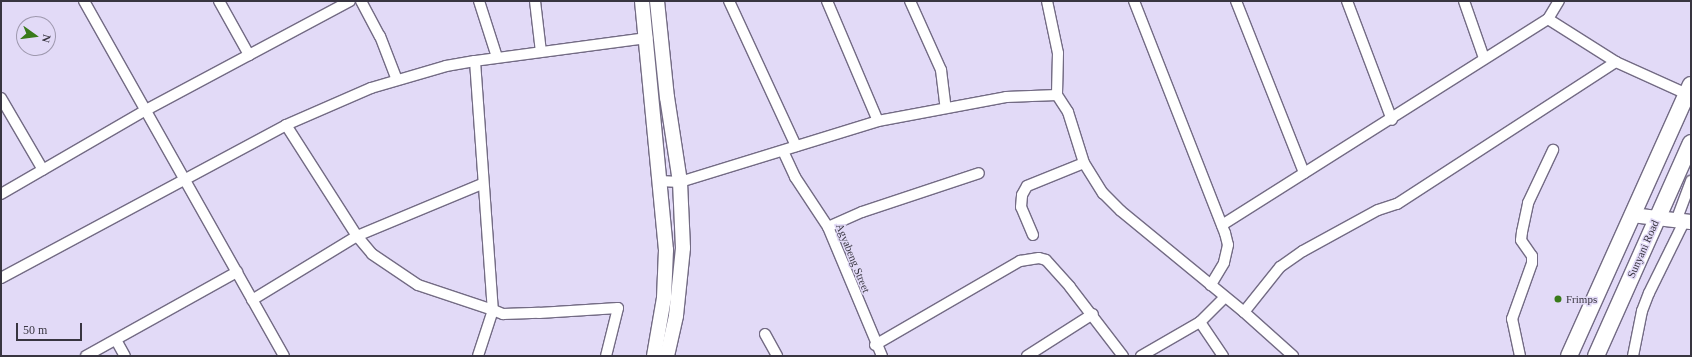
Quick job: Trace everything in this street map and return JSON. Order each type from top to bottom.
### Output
[{"type":"main road","points":[[1569,356],[1689,90]]},
{"type":"main road","name":"Sunyani Road","points":[[1596,356],[1691,143]]},
{"type":"street","points":[[84,1],[146,110],[184,182],[284,356]]},
{"type":"street","points":[[219,1],[249,55]]},
{"type":"street","points":[[1,194],[146,110],[350,1]]},
{"type":"street","points":[[361,1],[380,36],[397,80]]},
{"type":"street","points":[[479,1],[498,57]]},
{"type":"street","points":[[535,1],[542,52]]},
{"type":"street","points":[[642,1],[647,38],[660,182],[666,273],[659,338],[654,356]]},
{"type":"street","points":[[657,1],[667,97],[680,182],[682,267],[676,316],[667,356]]},
{"type":"street","points":[[729,1],[796,146]]},
{"type":"street","points":[[827,1],[878,121]]},
{"type":"street","points":[[910,1],[941,70],[946,108]]},
{"type":"street","points":[[1047,1],[1058,53],[1057,95],[1068,112],[1084,164],[1103,193],[1121,211],[1211,285],[1224,298],[1244,312],[1293,356]]},
{"type":"street","points":[[1134,1],[1222,225],[1228,245],[1224,263],[1211,285]]},
{"type":"street","points":[[1236,1],[1304,173]]},
{"type":"street","points":[[1347,1],[1392,120]]},
{"type":"street","points":[[1464,1],[1484,58]]},
{"type":"street","points":[[1222,225],[1392,120],[1484,58],[1548,19],[1559,1]]},
{"type":"street","points":[[1548,19],[1616,62],[1689,90]]},
{"type":"street","points":[[1,278],[184,182],[286,125],[397,80],[475,61],[498,57],[647,38]]},
{"type":"street","points":[[475,61],[482,184],[493,310],[478,356]]},
{"type":"street","points":[[1244,312],[1280,267],[1303,251],[1378,210],[1397,204],[1616,62]]},
{"type":"street","points":[[660,182],[680,182],[878,121],[1006,97],[1057,95]]},
{"type":"street","points":[[1,98],[43,170]]},
{"type":"street","points":[[286,125],[357,236],[372,254],[418,285],[493,310],[510,314],[618,308],[606,356]]},
{"type":"street","points":[[1520,356],[1512,319],[1532,263],[1532,256],[1522,240],[1522,232],[1528,203],[1553,150]]},
{"type":"street","name":"Agyabeng Street","points":[[783,151],[795,177],[828,227],[875,345],[882,356]]},
{"type":"street","points":[[1033,235],[1020,207],[1022,195],[1027,186],[1084,164]]},
{"type":"street","points":[[828,227],[862,212],[979,173]]},
{"type":"street","points":[[1632,356],[1642,311],[1649,293],[1684,222],[1691,181]]},
{"type":"street","points":[[252,300],[357,236],[482,184]]},
{"type":"street","points":[[1632,215],[1684,222]]},
{"type":"street","points":[[875,345],[1020,261],[1030,258],[1046,260],[1093,314],[1122,356]]},
{"type":"street","points":[[86,356],[237,272]]},
{"type":"street","points":[[1141,356],[1200,322],[1224,298]]},
{"type":"street","points":[[1027,356],[1093,314]]},
{"type":"street","points":[[1200,322],[1224,356]]},
{"type":"street","points":[[765,334],[777,356]]},
{"type":"street","points":[[116,340],[125,356]]},
{"type":"place","name":"Frimps","points":[[1558,299]]}]
